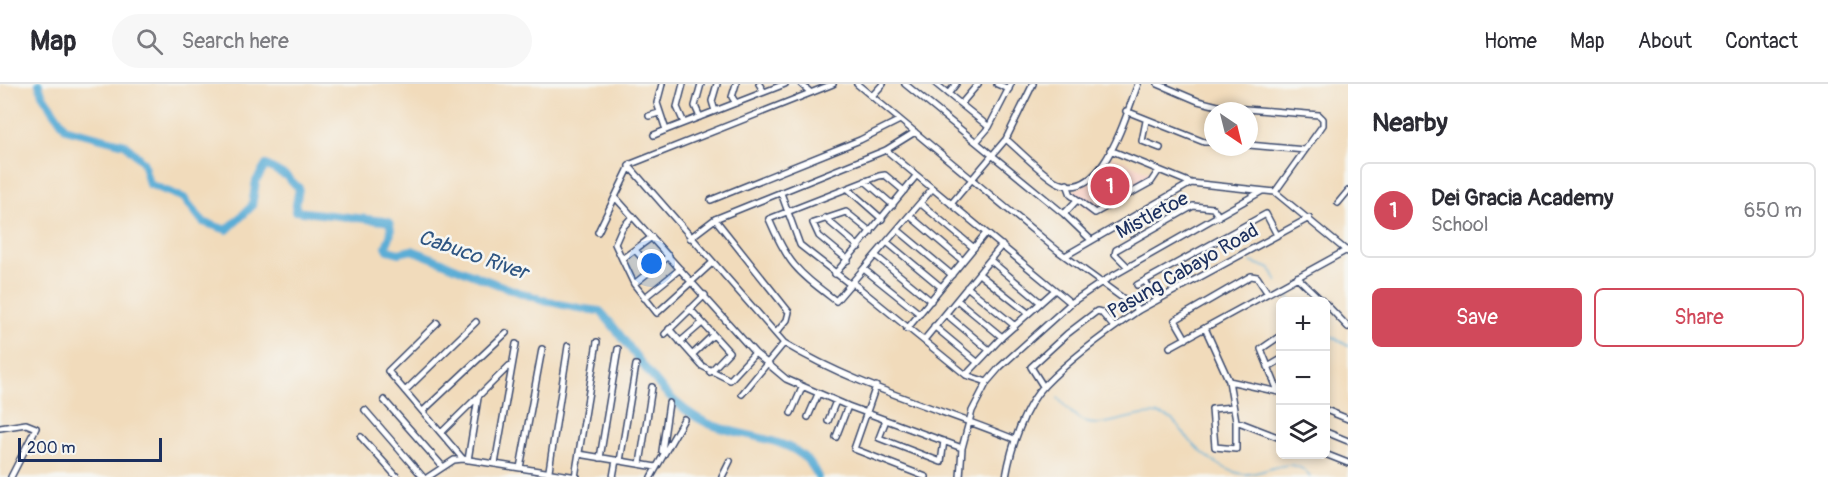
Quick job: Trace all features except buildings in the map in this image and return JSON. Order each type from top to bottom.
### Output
[{"type":"street","points":[[662,84],[657,104],[666,130]]},
{"type":"street","points":[[683,84],[677,107],[684,123]]},
{"type":"street","points":[[700,117],[695,106],[701,84]]},
{"type":"street","points":[[715,111],[712,101],[717,84]]},
{"type":"street","points":[[736,84],[732,97],[736,103]]},
{"type":"street","points":[[759,84],[764,92]]},
{"type":"street","points":[[654,135],[785,84]]},
{"type":"street","points":[[801,84],[810,92]]},
{"type":"street","points":[[598,232],[629,166],[833,84]]},
{"type":"street","points":[[857,84],[1065,256],[1139,310]]},
{"type":"street","points":[[872,96],[883,84]]},
{"type":"street","points":[[936,84],[989,127]]},
{"type":"street","points":[[948,94],[956,84]]},
{"type":"street","points":[[961,104],[978,84]]},
{"type":"street","points":[[977,141],[989,127],[1010,86],[997,84]]},
{"type":"street","points":[[951,204],[1006,139],[1033,84]]},
{"type":"street","points":[[1006,139],[1056,181],[1067,184],[1083,183],[1103,168],[1138,84]]},
{"type":"street","points":[[1158,84],[1198,101],[1222,107],[1319,116],[1323,119],[1323,125],[1275,192]]},
{"type":"street","points":[[908,85],[1064,214],[1090,239]]},
{"type":"street","points":[[1126,111],[1146,121],[1204,139]]},
{"type":"street","points":[[649,116],[659,113]]},
{"type":"street","points":[[711,200],[851,144],[900,120]]},
{"type":"street","points":[[1146,121],[1142,141],[1160,148]]},
{"type":"street","points":[[690,238],[715,219],[886,150],[915,132]]},
{"type":"street","points":[[1258,147],[1305,150]]},
{"type":"street","points":[[886,150],[1071,303]]},
{"type":"street","points":[[1110,150],[1191,183],[1275,192],[1348,250],[1267,292],[1170,347]]},
{"type":"street","points":[[629,166],[712,263],[784,342],[813,360],[1014,439]]},
{"type":"street","points":[[1067,184],[1069,193],[1095,213],[1151,182],[1159,170]]},
{"type":"street","points":[[904,191],[885,175],[770,219],[783,253],[792,265],[836,301],[865,270],[932,189]]},
{"type":"street","points":[[836,274],[916,176]]},
{"type":"street","points":[[865,181],[893,205]]},
{"type":"street","points":[[1065,256],[1090,239],[1191,183]]},
{"type":"street","points":[[848,189],[882,219]]},
{"type":"street","points":[[960,477],[962,448],[970,421],[987,382],[1000,367],[1071,303],[1102,282],[1262,191]]},
{"type":"street","points":[[1338,203],[1348,191]]},
{"type":"street","points":[[781,193],[800,244],[966,375],[987,382]]},
{"type":"street","points":[[615,197],[767,364],[802,388],[962,448]]},
{"type":"street","points":[[1064,214],[1077,200]]},
{"type":"street","points":[[920,203],[974,248]]},
{"type":"street","name":"Mistletoe","points":[[1128,267],[1115,254],[1116,250],[1153,227],[1193,206],[1213,208],[1219,216]]},
{"type":"street","points":[[848,260],[819,236],[813,223],[846,212],[871,232]]},
{"type":"street","points":[[1137,285],[1266,214],[1277,235]]},
{"type":"street","points":[[633,216],[622,228],[615,244],[634,284],[657,313],[712,263]]},
{"type":"street","points":[[910,216],[963,261]]},
{"type":"street","points":[[825,218],[859,247]]},
{"type":"street","name":"Pasung Cabayo Road","points":[[1006,477],[1014,439],[1043,386],[1114,327],[1139,310],[1309,218]]},
{"type":"street","points":[[715,219],[789,312],[787,320],[776,333]]},
{"type":"street","points":[[898,230],[952,275]]},
{"type":"street","points":[[908,329],[986,233]]},
{"type":"street","points":[[622,259],[636,251],[652,237]]},
{"type":"street","points":[[888,243],[941,287]]},
{"type":"street","points":[[924,340],[1002,245]]},
{"type":"street","points":[[636,251],[653,270]]},
{"type":"street","points":[[634,284],[669,256]]},
{"type":"street","points":[[876,256],[931,301]]},
{"type":"street","points":[[990,260],[1040,302]]},
{"type":"street","points":[[644,298],[680,269]]},
{"type":"street","points":[[865,270],[920,314]]},
{"type":"street","points":[[979,274],[1028,314]]},
{"type":"street","points":[[1186,339],[1175,320],[1185,314],[1251,276],[1257,276],[1267,292]]},
{"type":"street","points":[[1297,277],[1317,297]]},
{"type":"street","points":[[1145,281],[1157,300]]},
{"type":"street","points":[[967,287],[1015,326]]},
{"type":"street","points":[[966,375],[1002,337],[1055,290]]},
{"type":"street","points":[[664,334],[705,296]]},
{"type":"street","points":[[957,300],[1002,337]]},
{"type":"street","points":[[690,309],[729,352],[710,372]]},
{"type":"street","points":[[1330,310],[1348,327]]},
{"type":"street","points":[[1043,386],[1031,367],[1067,334],[1097,311],[1101,312],[1114,327]]},
{"type":"street","points":[[946,314],[989,350]]},
{"type":"street","points":[[405,391],[476,322]]},
{"type":"street","points":[[437,323],[388,371],[466,459]]},
{"type":"street","points":[[680,342],[702,323]]},
{"type":"street","points":[[934,326],[977,362]]},
{"type":"street","points":[[1205,328],[1229,381],[1236,421],[1236,449],[1215,447],[1212,409],[1233,407]]},
{"type":"street","points":[[669,329],[710,372],[730,380],[755,353]]},
{"type":"street","points":[[423,411],[506,333]]},
{"type":"street","points":[[692,355],[713,335]]},
{"type":"street","points":[[1276,339],[1261,349],[1276,385]]},
{"type":"street","points":[[428,477],[454,460],[466,459],[549,475],[576,477],[597,342]]},
{"type":"street","points":[[742,394],[784,342]]},
{"type":"street","points":[[495,464],[510,365],[516,344]]},
{"type":"street","points":[[549,475],[568,346]]},
{"type":"street","points":[[520,468],[542,349]]},
{"type":"street","points":[[600,458],[618,349]]},
{"type":"street","points":[[1268,367],[1276,363]]},
{"type":"street","points":[[441,433],[510,365]]},
{"type":"street","points":[[613,477],[636,365]]},
{"type":"street","points":[[1229,381],[1276,391]]},
{"type":"street","points":[[876,386],[854,449],[926,477]]},
{"type":"street","points":[[640,464],[652,387]]},
{"type":"street","points":[[791,413],[802,388]]},
{"type":"street","points":[[808,417],[818,394]]},
{"type":"street","points":[[466,459],[478,396]]},
{"type":"street","points":[[384,400],[441,469],[444,477]]},
{"type":"street","points":[[828,421],[836,401]]},
{"type":"street","points":[[661,456],[669,403]]},
{"type":"street","points":[[836,437],[848,406]]},
{"type":"street","points":[[365,410],[423,477]]},
{"type":"street","points":[[1330,411],[1348,418]]},
{"type":"street","points":[[651,477],[684,418]]},
{"type":"street","points":[[885,420],[879,438],[941,462],[944,441]]},
{"type":"street","points":[[1236,421],[1276,436]]},
{"type":"street","points":[[0,428],[26,424],[36,428],[11,477]]},
{"type":"street","points":[[1330,434],[1348,441]]},
{"type":"street","points":[[361,437],[397,477]]},
{"type":"street","points":[[579,454],[656,467]]},
{"type":"street","points":[[1330,456],[1348,463]]},
{"type":"street","points":[[722,477],[730,461]]},
{"type":"shaded area","points":[[1112,156],[1154,175],[1093,214],[1070,192],[1102,176]]},
{"type":"waterway","name":"Cabuco River","points":[[39,84],[42,94],[66,129],[125,144],[143,162],[149,184],[184,198],[203,222],[227,230],[252,206],[256,181],[266,165],[286,176],[299,188],[295,211],[389,222],[391,232],[386,246],[388,250],[399,253],[412,250],[528,295],[576,308],[600,311],[661,388],[690,413],[707,423],[785,446],[799,453],[810,463],[818,477]]},
{"type":"waterway","points":[[1251,262],[1271,269],[1277,282]]},
{"type":"waterway","points":[[1284,293],[1288,297]]},
{"type":"waterway","points":[[1330,335],[1348,346]]},
{"type":"waterway","points":[[1058,398],[1070,412],[1085,422],[1093,424],[1150,414],[1171,419],[1204,454],[1234,472],[1251,474],[1287,465],[1303,469],[1310,477]]},
{"type":"place","name":"Dei Gracia Academy","points":[[1110,186]]}]
